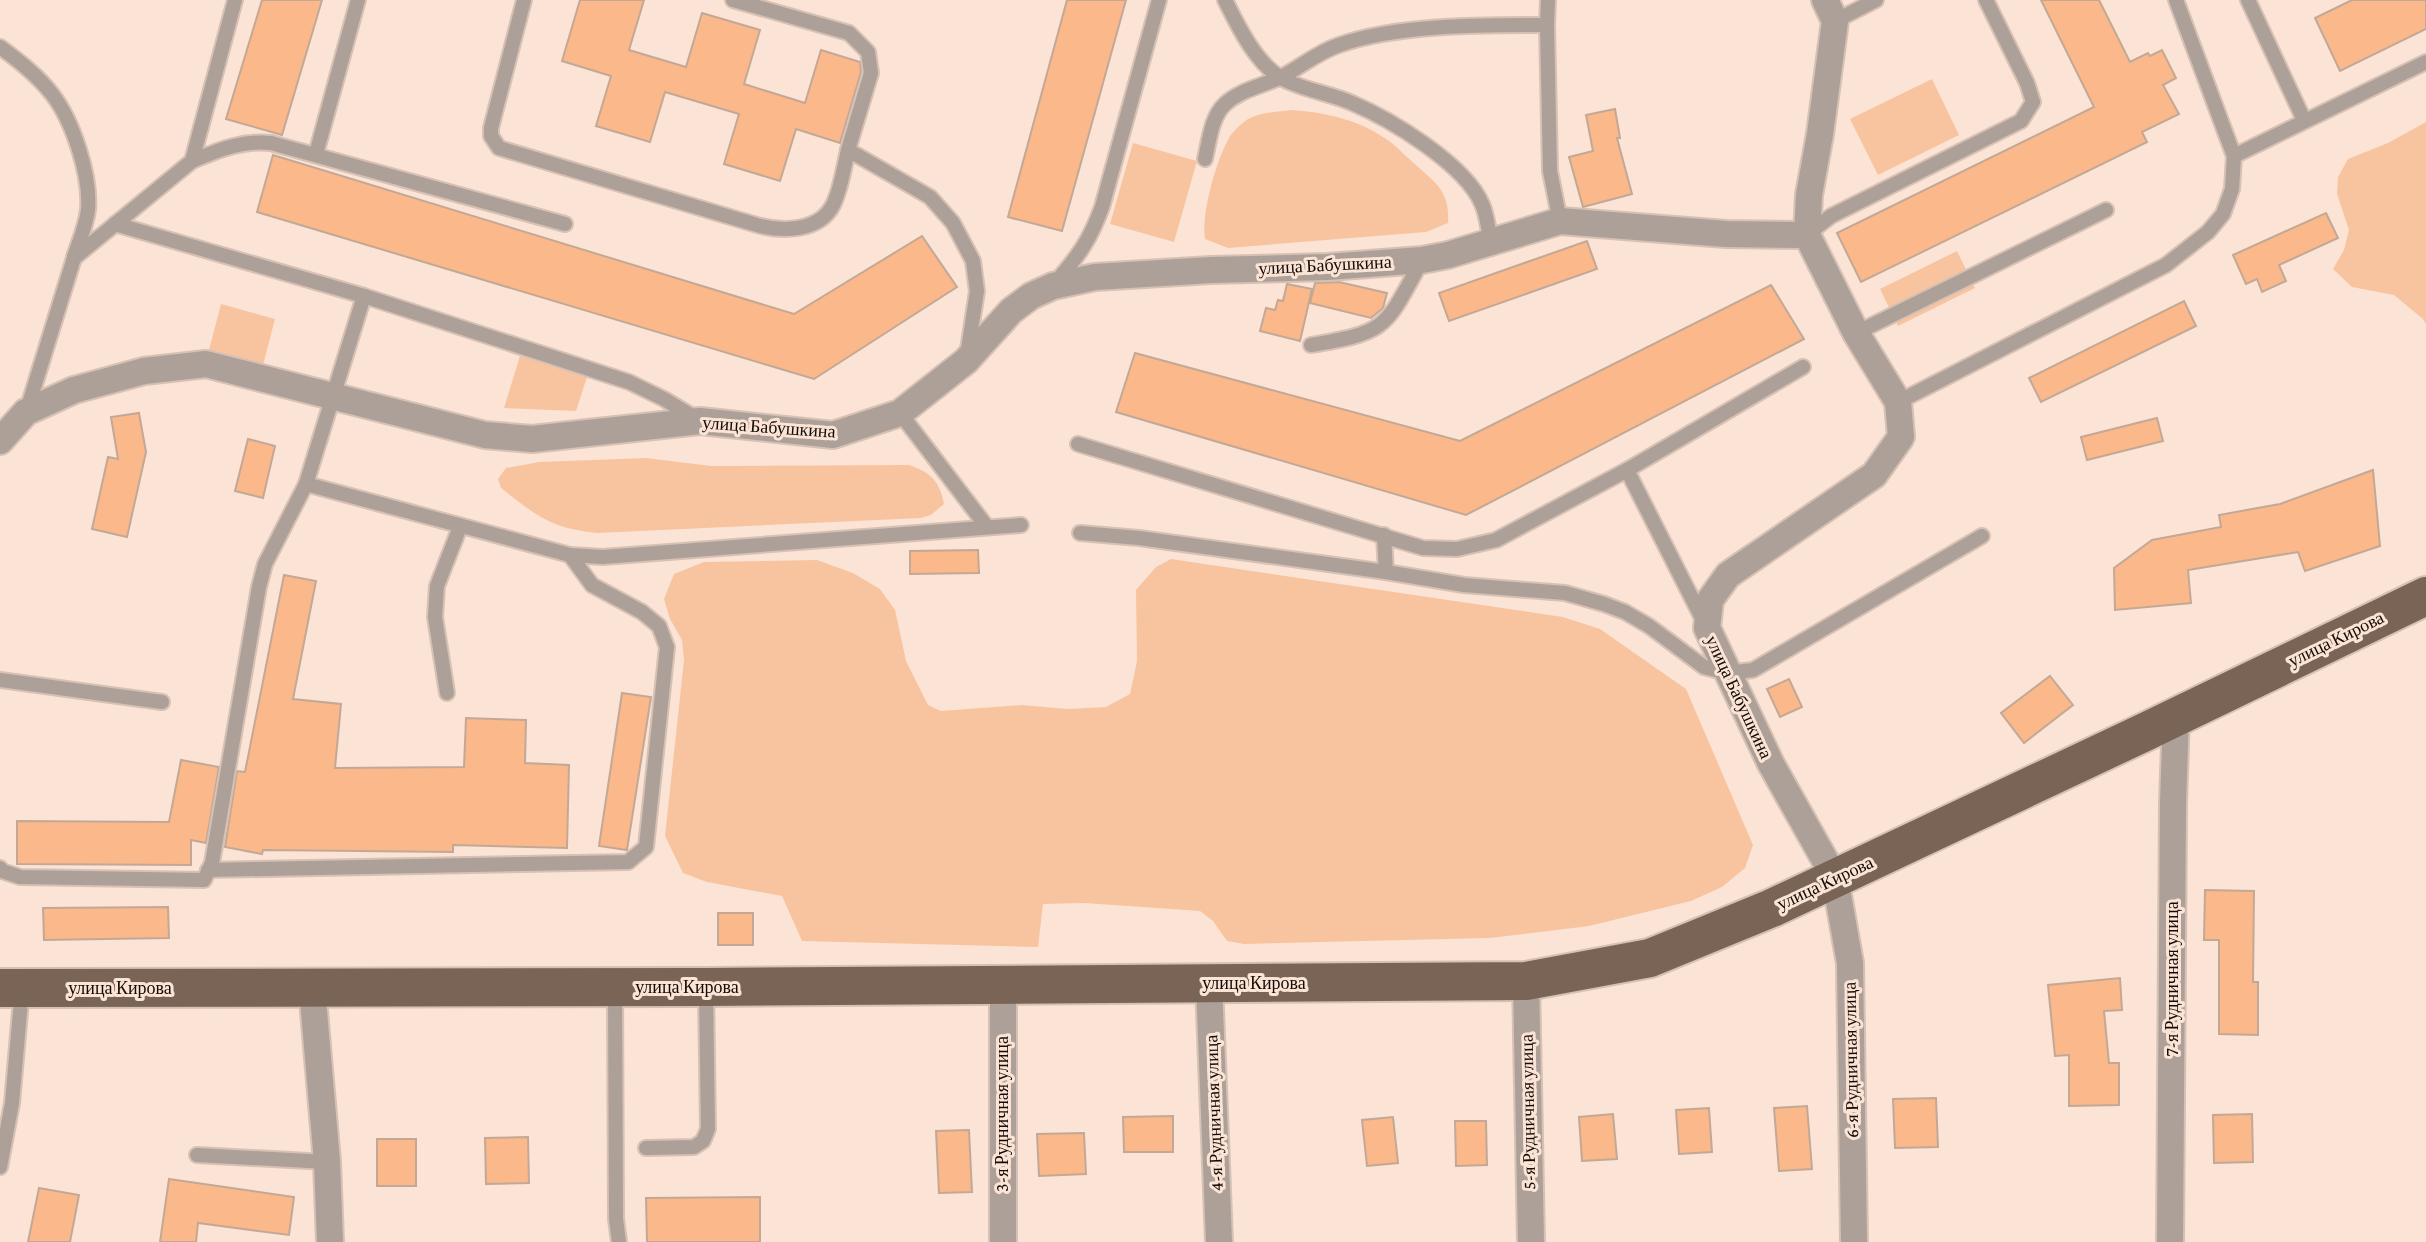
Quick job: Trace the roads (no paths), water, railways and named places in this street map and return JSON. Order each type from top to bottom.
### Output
[{"type":"main road","name":"улица Кирова","points":[[11,988],[1526,982],[1650,958],[1772,908],[2426,596]]},
{"type":"street","name":"улица Бабушкина","points":[[1830,11],[1820,134],[1809,195],[1807,235],[1856,333],[1898,402],[1901,437],[1874,475],[1728,575],[1710,600],[1707,628],[1771,764],[1835,878]]},
{"type":"street","name":"улица Бабушкина","points":[[26,412],[74,390],[144,371],[206,364],[485,435],[531,439],[700,421],[833,435],[900,413],[966,360],[1011,311],[1031,296],[1053,286],[1095,277],[1328,267],[1422,260],[1448,255],[1560,221],[1726,234],[1807,235]]},
{"type":"street","points":[[0,441],[26,412]]},
{"type":"street","name":"7-я Рудничная улица","points":[[2170,1242],[2176,715]]},
{"type":"street","name":"6-я Рудничная улица","points":[[1835,878],[1850,962],[1854,1242]]},
{"type":"street","name":"5-я Рудничная улица","points":[[1526,982],[1531,1242]]},
{"type":"street","name":"4-я Рудничная улица","points":[[1203,983],[1219,1242]]},
{"type":"street","name":"3-я Рудничная улица","points":[[1003,985],[1003,1242]]},
{"type":"street","points":[[312,988],[327,1161],[330,1242]]},
{"type":"lane","points":[[192,161],[235,0]]},
{"type":"lane","points":[[316,154],[358,0]]},
{"type":"lane","points":[[524,0],[491,128],[491,136],[499,148],[757,225],[786,230],[816,221],[833,206],[871,72],[868,52],[849,33],[733,0]]},
{"type":"lane","points":[[1053,286],[1082,252],[1093,233],[1159,0]]},
{"type":"lane","points":[[1224,0],[1243,35],[1263,61],[1281,77],[1352,103],[1396,125],[1450,165],[1468,183],[1482,203],[1491,240]]},
{"type":"lane","points":[[1548,0],[1550,171],[1560,221]]},
{"type":"lane","points":[[1830,11],[1876,0]]},
{"type":"lane","points":[[1807,235],[1831,216],[2021,121],[2033,102],[2027,83],[1986,0]]},
{"type":"lane","points":[[1898,402],[2166,265],[2187,251],[2223,214],[2232,188],[2234,156],[2176,0]]},
{"type":"lane","points":[[2248,0],[2304,120]]},
{"type":"lane","points":[[1205,159],[1217,115],[1225,104],[1243,92],[1281,77],[1337,45],[1387,33],[1485,25],[1547,25]]},
{"type":"lane","points":[[0,47],[26,66],[53,95],[82,153],[87,182],[88,211],[26,412]]},
{"type":"lane","points":[[2234,156],[2426,62]]},
{"type":"lane","points":[[74,258],[192,161],[235,144],[253,141],[316,154],[565,224]]},
{"type":"lane","points":[[848,150],[930,197],[953,223],[964,242],[972,261],[977,290],[966,360]]},
{"type":"lane","points":[[1856,333],[2106,210]]},
{"type":"lane","points":[[116,223],[364,296],[629,382],[700,421]]},
{"type":"lane","points":[[1311,345],[1356,338],[1385,323],[1422,260]]},
{"type":"lane","points":[[0,868],[20,877],[204,880],[212,863],[265,564],[306,484],[364,296]]},
{"type":"lane","points":[[1078,444],[1423,548],[1457,549],[1496,540],[1626,470],[1803,368]]},
{"type":"lane","points":[[900,413],[987,527]]},
{"type":"lane","points":[[1626,470],[1707,628]]},
{"type":"lane","points":[[306,484],[570,555],[603,557],[1021,525]]},
{"type":"lane","points":[[447,693],[435,617],[437,586],[460,527]]},
{"type":"lane","points":[[1080,533],[1139,538],[1464,585],[1565,593],[1625,612],[1704,667],[1727,673],[1753,670],[1982,536]]},
{"type":"lane","points":[[1384,535],[1386,572]]},
{"type":"lane","points":[[208,870],[628,862],[646,847],[667,647],[659,626],[642,612],[592,585],[570,555]]},
{"type":"lane","points":[[0,680],[162,702]]},
{"type":"lane","points":[[615,987],[616,1219],[619,1242]]},
{"type":"lane","points":[[646,1147],[694,1147],[704,1141],[708,1129],[706,987]]},
{"type":"lane","points":[[0,1167],[12,1103],[11,988]]},
{"type":"lane","points":[[197,1156],[327,1161]]}]
